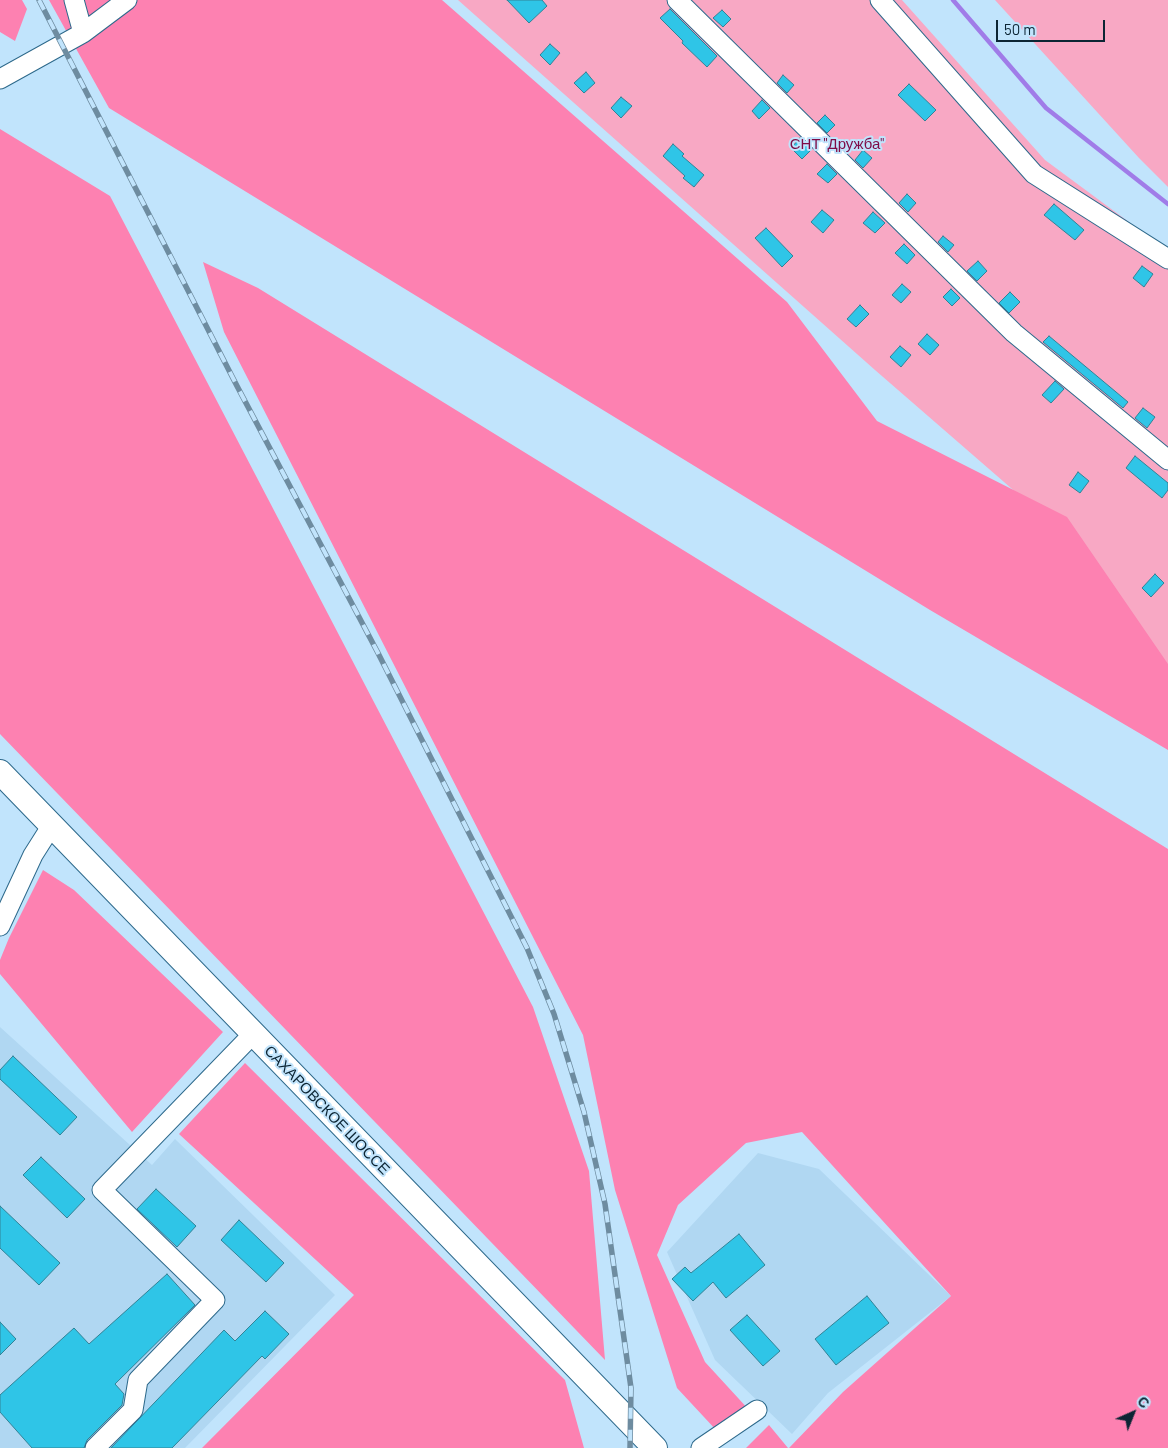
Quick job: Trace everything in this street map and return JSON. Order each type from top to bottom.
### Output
[{"type":"main road","name":"САХАРОВСКОЕ ШОССЕ","points":[[0,772],[655,1448]]},
{"type":"street","points":[[74,0],[82,33]]},
{"type":"street","points":[[0,79],[82,33],[127,0]]},
{"type":"street","points":[[677,0],[1014,333],[1168,460]]},
{"type":"street","points":[[880,0],[1034,174],[1168,259]]},
{"type":"street","points":[[0,926],[32,855],[52,825]]},
{"type":"street","points":[[95,1448],[133,1410],[138,1380],[215,1300],[102,1190],[253,1034]]},
{"type":"street","points":[[701,1448],[757,1410]]},
{"type":"shaded area","points":[[0,0],[22,0],[27,9],[15,41],[0,32]]},
{"type":"shaded area","points":[[49,0],[442,0],[787,302],[877,421],[1067,517],[1168,664],[1168,750],[930,610],[109,108]]},
{"type":"shaded area","points":[[0,129],[110,196],[533,1007],[589,1171],[605,1360],[0,734]]},
{"type":"shaded area","points":[[203,262],[258,288],[1168,849],[1168,1448],[789,1448],[843,1392],[951,1296],[802,1132],[746,1143],[678,1205],[657,1255],[705,1362],[750,1411],[717,1431],[677,1388],[615,1190],[583,1035],[224,332]]},
{"type":"shaded area","points":[[43,870],[74,890],[223,1032],[132,1132],[0,974],[0,960],[9,938]]},
{"type":"shaded area","points":[[0,1027],[152,1165],[175,1139],[335,1295],[185,1448],[0,1448]]},
{"type":"shaded area","points":[[245,1063],[565,1380],[584,1448],[202,1448],[354,1295],[179,1134]]},
{"type":"shaded area","points":[[758,1153],[819,1169],[951,1296],[828,1393],[792,1434],[715,1360],[667,1252]]},
{"type":"shaded area","points":[[769,1425],[788,1448],[746,1448]]},
{"type":"green space","name":"СНТ \"Дружба\"","points":[[458,0],[902,0],[1045,160],[1168,251],[1168,670],[1057,528],[875,370]]},
{"type":"green space","points":[[995,0],[1168,0],[1168,187],[1139,158]]},
{"type":"building","points":[[507,0],[542,0],[547,6],[529,23]]},
{"type":"building","points":[[670,9],[717,56],[707,67],[660,18]]},
{"type":"building","points":[[722,10],[731,19],[723,27],[713,18]]},
{"type":"building","points":[[550,44],[560,53],[550,65],[540,55]]},
{"type":"building","points":[[586,72],[595,83],[584,93],[574,83]]},
{"type":"building","points":[[783,75],[794,85],[787,93],[777,83]]},
{"type":"building","points":[[909,84],[936,110],[925,121],[898,95]]},
{"type":"building","points":[[621,97],[632,106],[621,118],[611,108]]},
{"type":"building","points":[[762,100],[770,108],[759,119],[752,111]]},
{"type":"building","points":[[825,115],[835,125],[827,133],[817,123]]},
{"type":"building","points":[[800,138],[812,149],[802,159],[791,148]]},
{"type":"building","points":[[673,144],[684,154],[682,156],[704,175],[694,187],[663,156]]},
{"type":"building","points":[[863,150],[872,158],[863,168],[855,160]]},
{"type":"building","points":[[827,164],[837,174],[828,183],[817,174]]},
{"type":"building","points":[[907,194],[916,203],[908,212],[899,203]]},
{"type":"building","points":[[1054,204],[1084,230],[1075,240],[1044,215]]},
{"type":"building","points":[[822,210],[834,220],[823,233],[811,222]]},
{"type":"building","points":[[873,212],[885,223],[875,233],[863,223]]},
{"type":"building","points":[[766,228],[793,256],[782,267],[755,238]]},
{"type":"building","points":[[943,236],[954,245],[948,252],[938,242]]},
{"type":"building","points":[[904,244],[915,255],[907,264],[895,253]]},
{"type":"building","points":[[978,261],[987,271],[977,281],[967,271]]},
{"type":"building","points":[[1142,266],[1153,274],[1144,287],[1133,278]]},
{"type":"building","points":[[902,284],[911,292],[901,303],[892,295]]},
{"type":"building","points":[[951,289],[960,298],[952,306],[943,297]]},
{"type":"building","points":[[1010,292],[1020,302],[1009,313],[999,303]]},
{"type":"building","points":[[860,305],[869,314],[856,327],[847,319]]},
{"type":"building","points":[[927,334],[939,345],[930,355],[918,344]]},
{"type":"building","points":[[1049,336],[1128,402],[1123,408],[1043,342]]},
{"type":"building","points":[[900,346],[911,355],[901,367],[890,357]]},
{"type":"building","points":[[1055,381],[1064,389],[1051,403],[1042,395]]},
{"type":"building","points":[[1143,408],[1155,417],[1147,428],[1135,418]]},
{"type":"building","points":[[1135,456],[1168,483],[1168,490],[1162,498],[1126,468]]},
{"type":"building","points":[[1078,472],[1089,481],[1080,493],[1069,485]]},
{"type":"building","points":[[1155,574],[1164,583],[1151,597],[1142,588]]},
{"type":"building","points":[[13,1056],[77,1117],[60,1135],[0,1079],[0,1070]]},
{"type":"building","points":[[41,1157],[85,1199],[67,1218],[23,1175]]},
{"type":"building","points":[[156,1189],[196,1226],[177,1247],[137,1209]]},
{"type":"building","points":[[0,1206],[60,1263],[39,1285],[0,1248]]},
{"type":"building","points":[[239,1220],[284,1263],[266,1282],[221,1240]]},
{"type":"building","points":[[739,1234],[765,1265],[726,1298],[713,1282],[693,1301],[672,1279],[685,1267],[691,1273]]},
{"type":"building","points":[[167,1274],[195,1305],[115,1384],[124,1394],[122,1405],[87,1440],[84,1448],[32,1448],[0,1412],[0,1395],[74,1328],[89,1344]]},
{"type":"building","points":[[867,1296],[889,1323],[836,1365],[815,1339]]},
{"type":"building","points":[[265,1311],[289,1334],[265,1359],[262,1356],[172,1448],[111,1448],[224,1330],[235,1341]]},
{"type":"building","points":[[747,1315],[780,1351],[763,1366],[730,1330]]},
{"type":"building","points":[[0,1322],[16,1339],[0,1355]]},
{"type":"waterway","points":[[953,0],[1046,108],[1168,204]]},
{"type":"railway","points":[[39,0],[237,386],[378,653],[527,948],[554,1014],[584,1112],[605,1204],[631,1388],[630,1448]]}]
